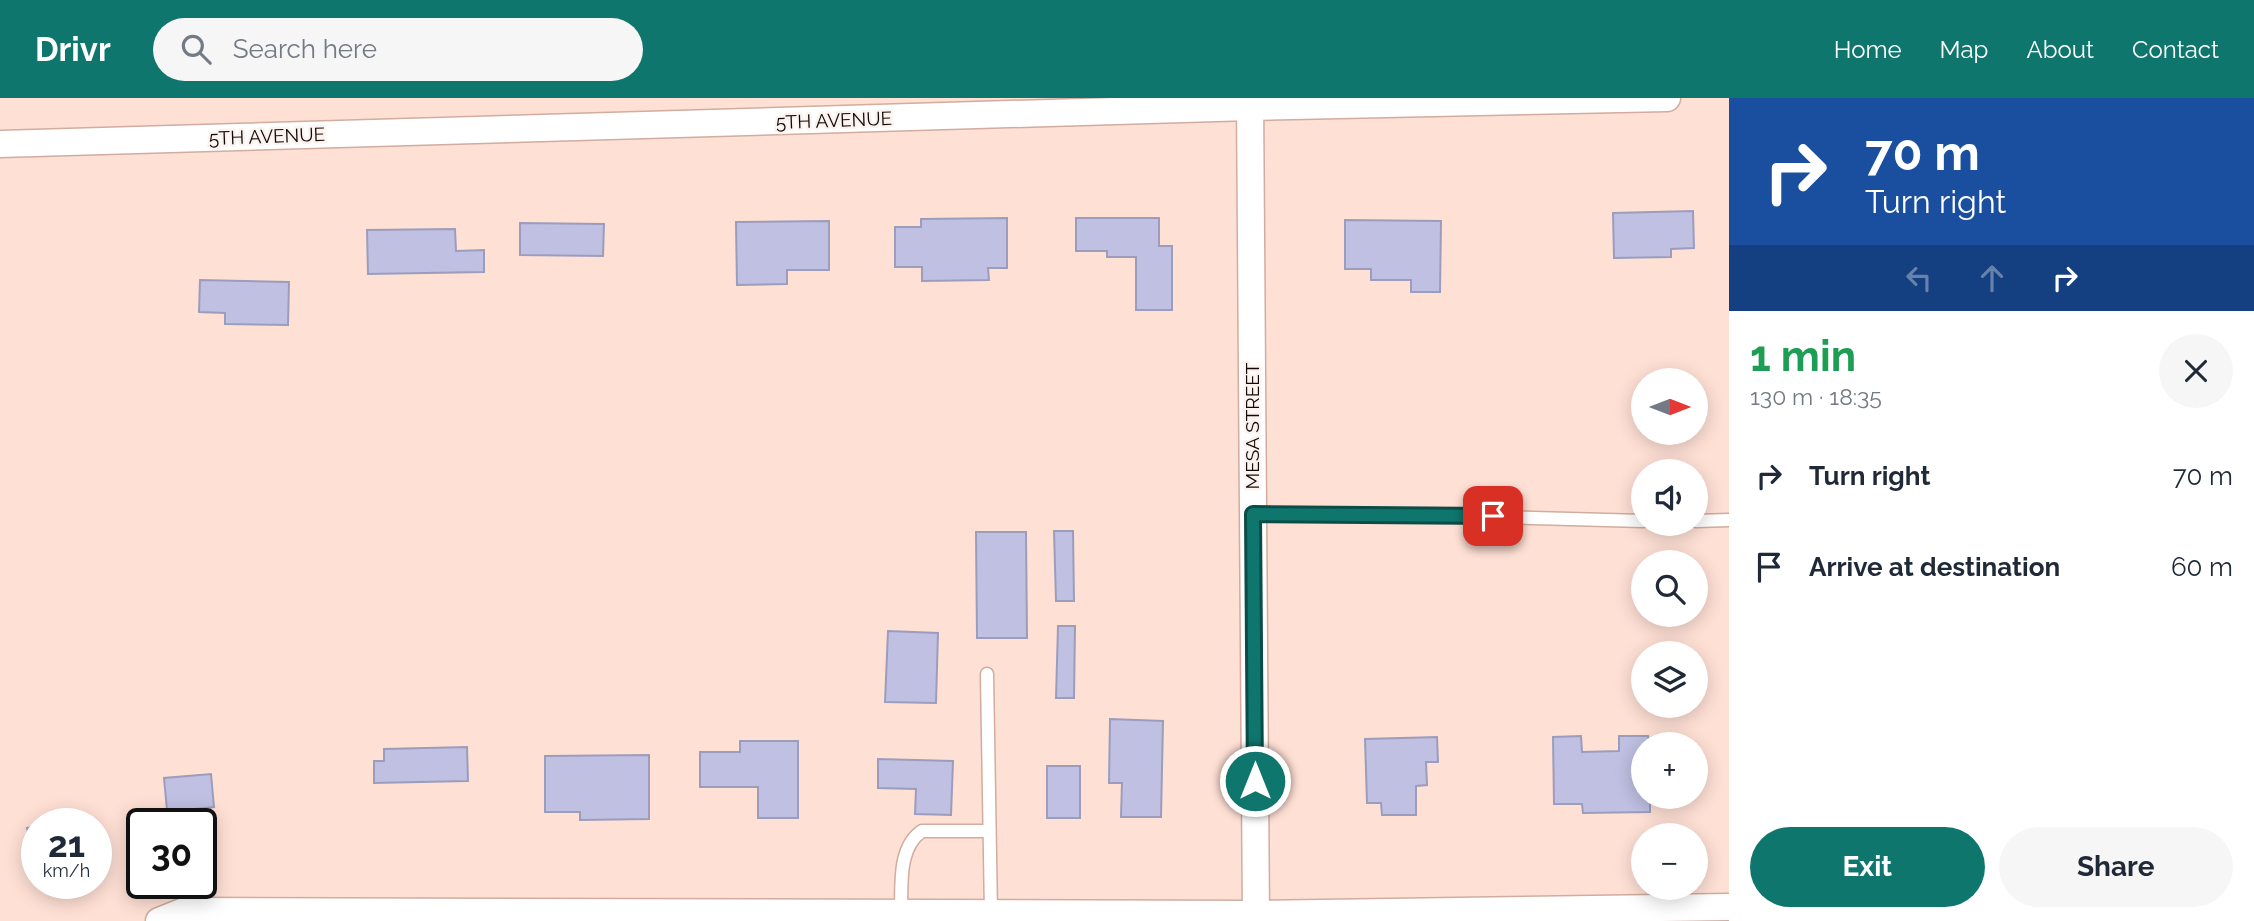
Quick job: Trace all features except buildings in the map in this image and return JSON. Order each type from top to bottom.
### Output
[{"type":"street","name":"5TH AVENUE","points":[[0,144],[1250,103],[1667,98]]},
{"type":"street","name":"MESA STREET","points":[[1250,103],[1256,918]]},
{"type":"street","points":[[159,921],[184,911],[901,913],[1256,918],[1729,907]]},
{"type":"lane","points":[[1253,514],[1425,514],[1631,521]]},
{"type":"lane","points":[[1708,521],[1729,520]]},
{"type":"lane","points":[[987,674],[991,914]]},
{"type":"lane","points":[[901,913],[904,861],[913,837],[922,831],[989,831]]},
{"type":"route","points":[[1255,781],[1253,514],[1493,516]]}]
